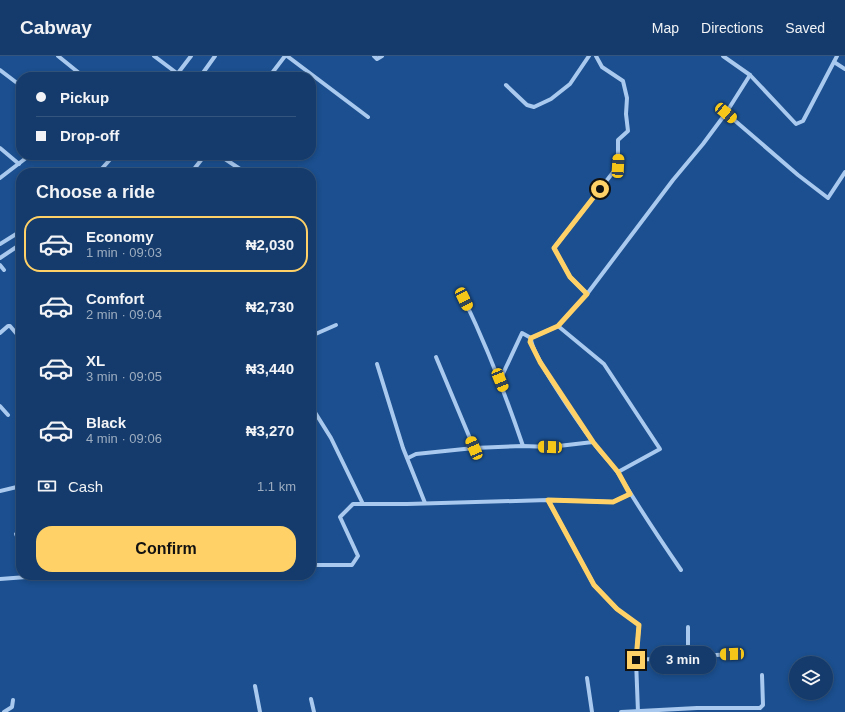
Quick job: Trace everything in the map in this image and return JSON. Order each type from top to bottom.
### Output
[{"type":"street","points":[[58,56],[78,72]]},
{"type":"street","points":[[154,56],[173,72]]},
{"type":"street","points":[[178,72],[191,56]]},
{"type":"street","points":[[204,72],[215,56]]},
{"type":"street","points":[[273,72],[286,56],[308,72]]},
{"type":"street","points":[[374,56],[377,59],[382,56]]},
{"type":"street","points":[[506,85],[527,105],[534,107],[551,99],[570,84],[589,56]]},
{"type":"street","points":[[587,294],[570,277],[554,248],[618,166],[618,140],[628,131],[629,126],[626,114],[627,98],[623,81],[602,67],[596,56]]},
{"type":"street","points":[[723,56],[750,75],[796,124],[803,121],[837,56]]},
{"type":"street","points":[[834,62],[845,69]]},
{"type":"street","points":[[829,69],[839,66]]},
{"type":"street","points":[[0,70],[16,82]]},
{"type":"street","points":[[531,338],[558,326],[587,294],[673,180],[726,113],[750,75]]},
{"type":"street","points":[[316,78],[368,117]]},
{"type":"street","points":[[726,113],[798,175],[828,198],[845,172]]},
{"type":"street","points":[[0,148],[19,164]]},
{"type":"street","points":[[0,178],[24,160]]},
{"type":"street","points":[[102,168],[110,160]]},
{"type":"street","points":[[195,168],[201,160]]},
{"type":"street","points":[[226,160],[238,168]]},
{"type":"street","points":[[0,244],[16,234]]},
{"type":"street","points":[[0,258],[16,247]]},
{"type":"street","points":[[0,265],[4,270]]},
{"type":"street","points":[[464,299],[484,340],[500,380],[523,446]]},
{"type":"street","points":[[316,334],[336,325]]},
{"type":"street","points":[[0,333],[10,326],[16,333]]},
{"type":"street","points":[[558,326],[604,364],[660,450],[618,472]]},
{"type":"street","points":[[500,380],[522,332],[531,338]]},
{"type":"street","points":[[531,338],[530,342],[540,362],[593,442],[618,472],[630,494],[681,570]]},
{"type":"street","points":[[436,357],[474,448]]},
{"type":"street","points":[[377,364],[403,448],[425,503]]},
{"type":"street","points":[[0,406],[8,415]]},
{"type":"street","points":[[316,414],[331,438],[363,504]]},
{"type":"street","points":[[408,458],[416,454],[474,448],[523,446],[550,447],[593,442]]},
{"type":"street","points":[[0,491],[16,487]]},
{"type":"street","points":[[316,565],[352,565],[356,562],[358,556],[340,517],[353,504],[548,500],[613,502],[630,494]]},
{"type":"street","points":[[548,500],[594,585],[617,609],[639,625],[636,660],[638,712]]},
{"type":"street","points":[[0,579],[16,578]]},
{"type":"street","points":[[688,627],[688,656]]},
{"type":"street","points":[[636,660],[732,654]]},
{"type":"street","points":[[622,712],[697,708],[760,708],[763,705],[762,675]]},
{"type":"street","points":[[587,678],[592,712]]},
{"type":"street","points":[[255,686],[260,712]]},
{"type":"street","points":[[312,699],[314,712]]},
{"type":"street","points":[[4,712],[12,708],[13,700]]},
{"type":"route","points":[[600,189],[554,248],[570,277],[587,294],[558,326],[531,338],[530,342],[540,362],[600,452],[618,472],[630,494],[613,502],[548,500],[594,585],[617,609],[630,620],[639,625],[636,660]]}]
